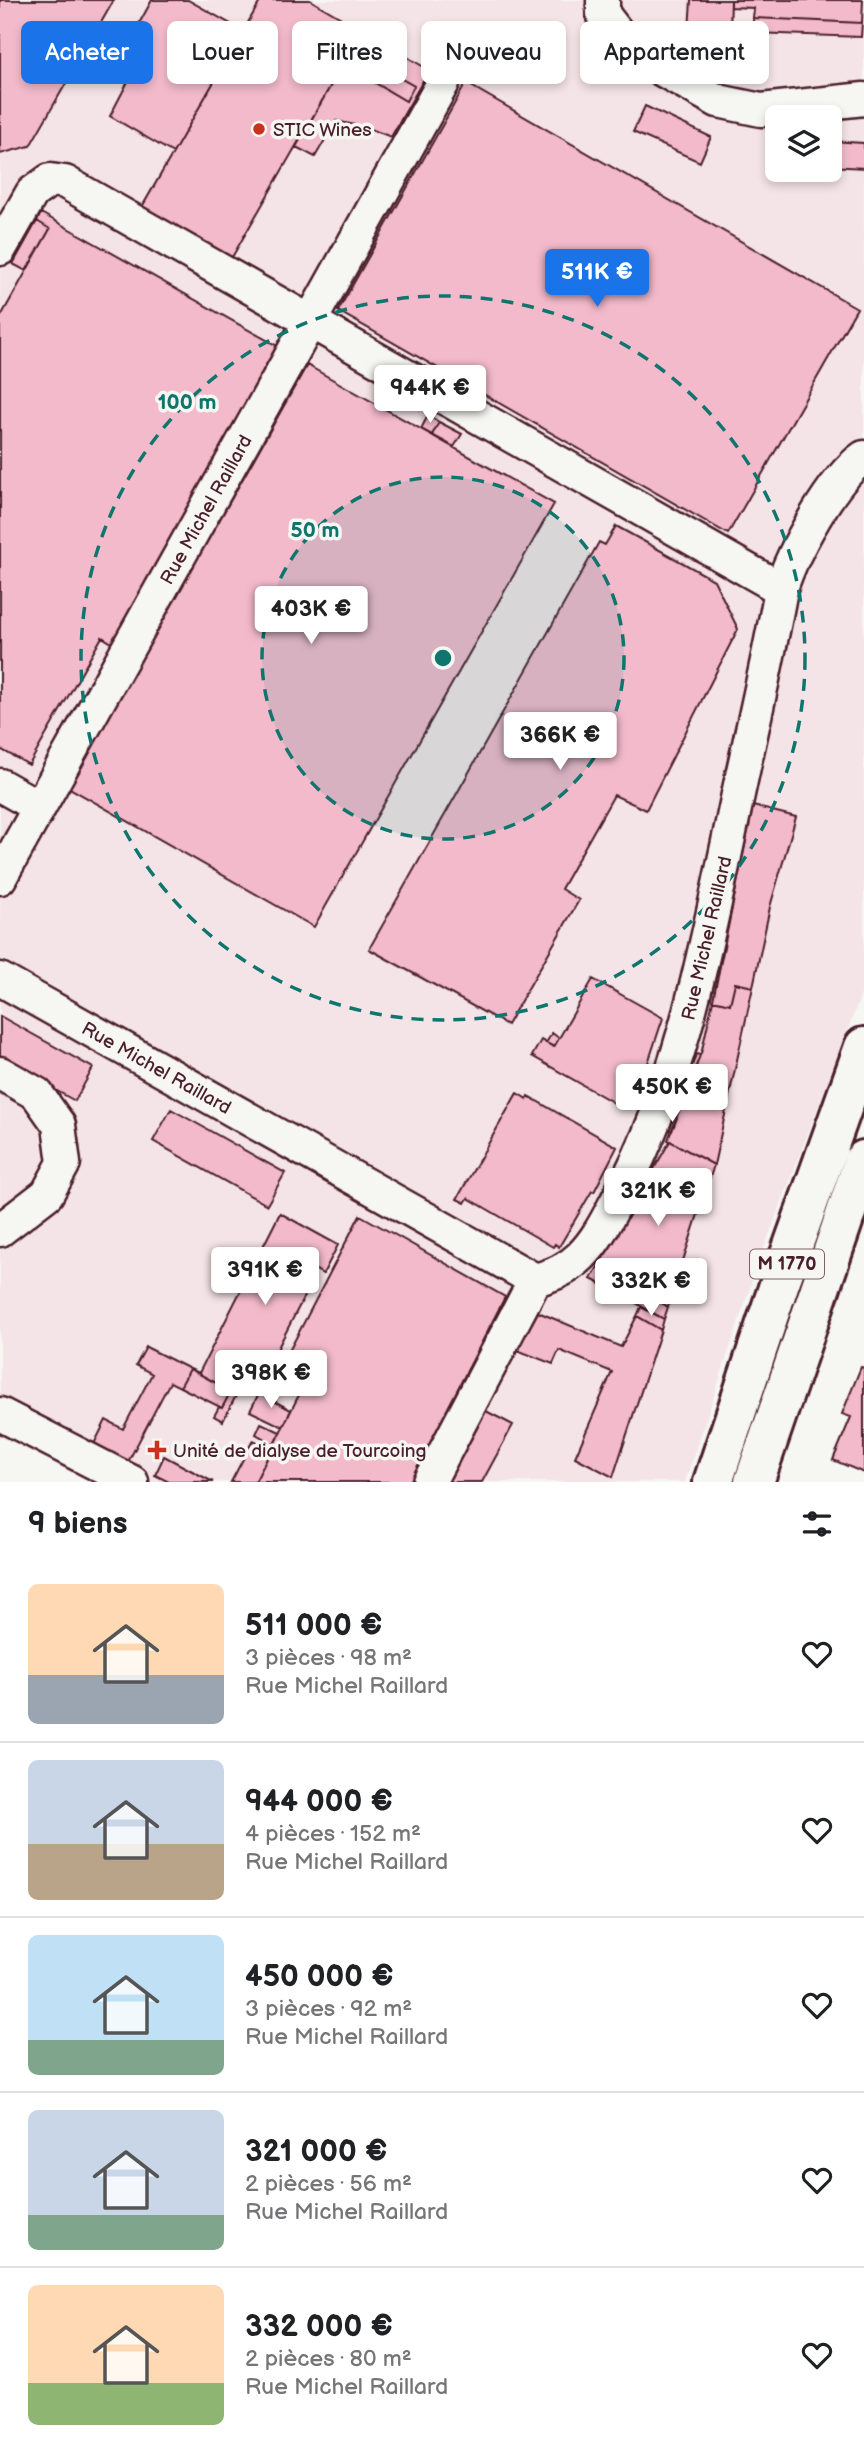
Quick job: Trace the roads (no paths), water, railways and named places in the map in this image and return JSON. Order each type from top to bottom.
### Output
[{"type":"main road","name":"M 1770","points":[[713,1482],[778,1288],[864,1047]]},
{"type":"main road","name":"M 1770","points":[[754,1482],[864,1160]]},
{"type":"street","points":[[603,0],[603,14],[634,54],[718,101],[761,110],[864,99]]},
{"type":"street","name":"Rue Michel Raillard","points":[[0,878],[442,84]]},
{"type":"street","points":[[0,249],[8,220],[39,186],[50,180],[58,180],[781,589]]},
{"type":"street","name":"Rue Michel Raillard","points":[[0,979],[535,1280],[571,1265],[591,1245],[600,1231],[638,1160],[669,1080],[703,957],[781,589],[793,558],[829,496],[849,470],[864,457]]},
{"type":"street","points":[[0,785],[39,807]]},
{"type":"street","points":[[0,1073],[37,1094],[59,1125],[64,1163],[47,1194],[0,1230]]},
{"type":"street","points":[[429,1482],[535,1280]]},
{"type":"street","points":[[0,1414],[132,1482]]},
{"type":"place","name":"STIC Wines","points":[[259,129]]},
{"type":"place","name":"Unité de dialyse de Tourcoing","points":[[157,1450]]}]
